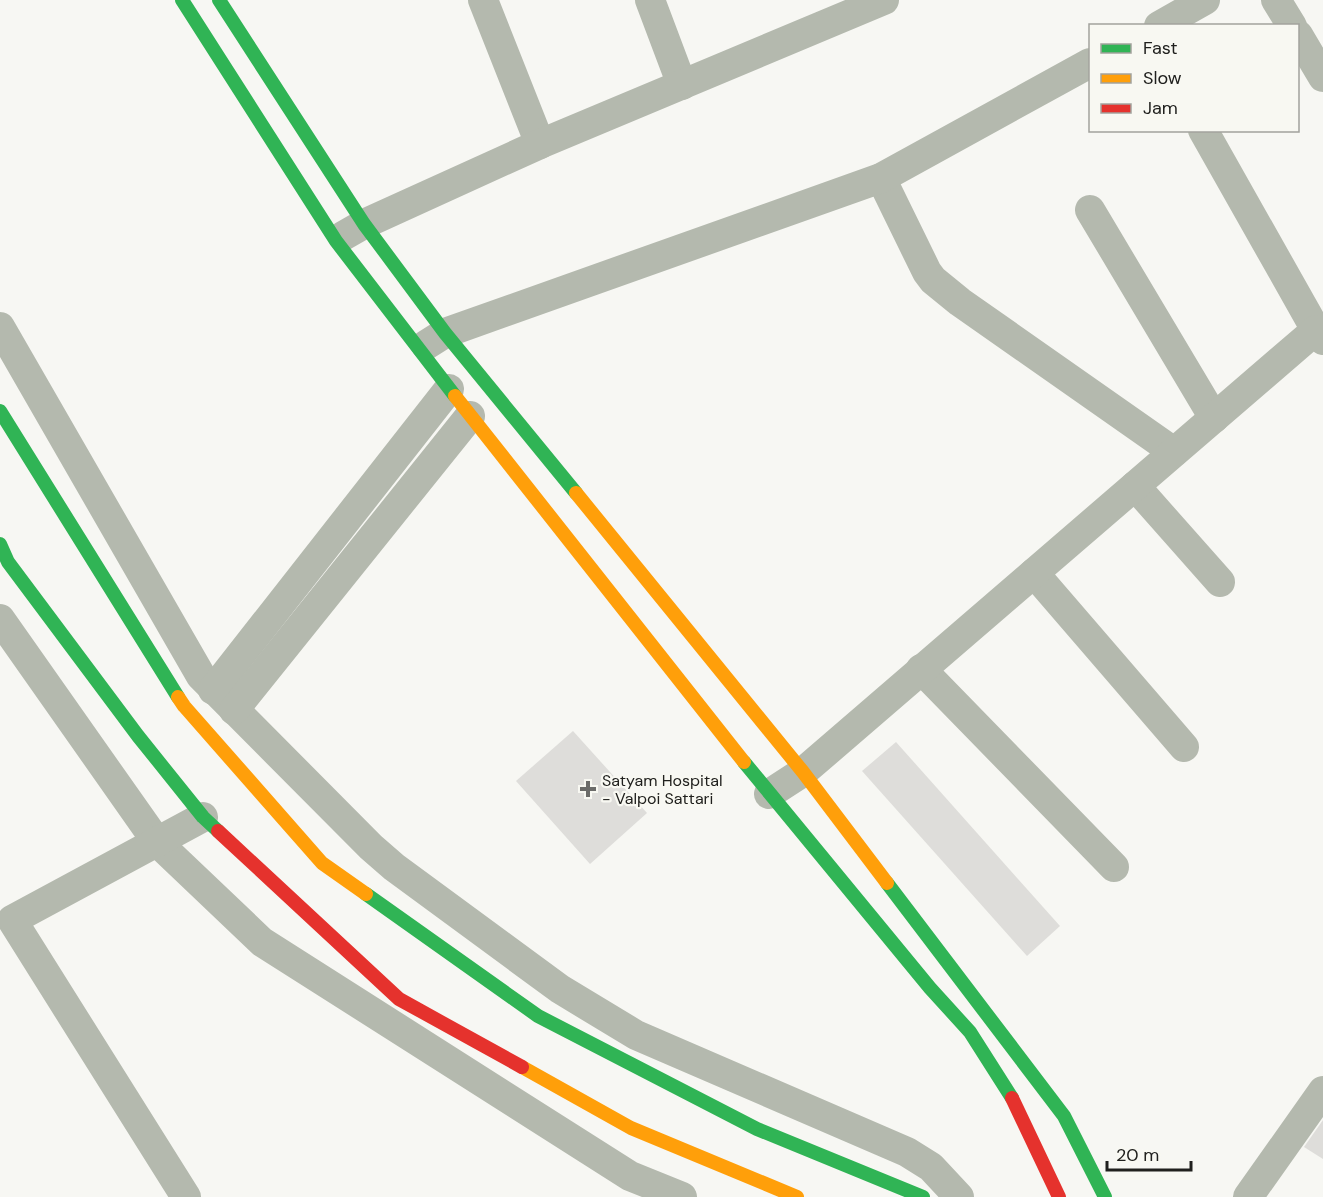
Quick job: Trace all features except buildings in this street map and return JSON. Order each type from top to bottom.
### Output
[{"type":"main road","points":[[182,0],[336,241],[419,350],[769,794],[930,988],[970,1032],[1016,1104],[1059,1197]]},
{"type":"main road","points":[[219,0],[364,224],[445,333],[803,772],[1064,1116],[1105,1197]]},
{"type":"main road","points":[[0,411],[184,706],[322,863],[538,1016],[757,1129],[923,1197]]},
{"type":"main road","points":[[0,544],[8,562],[138,736],[203,817],[399,999],[630,1128],[797,1197]]},
{"type":"street","points":[[483,0],[540,144]]},
{"type":"street","points":[[650,0],[682,85]]},
{"type":"street","points":[[336,241],[364,224],[540,144],[884,0]]},
{"type":"street","points":[[1163,24],[1205,0]]},
{"type":"street","points":[[1276,0],[1291,24]]},
{"type":"street","points":[[1299,37],[1323,77]]},
{"type":"street","points":[[419,350],[445,333],[881,178],[1089,64]]},
{"type":"street","points":[[769,794],[803,772],[1214,418],[1320,335],[1204,132]]},
{"type":"street","points":[[881,178],[933,280],[960,302],[1174,452]]},
{"type":"street","points":[[1090,210],[1214,418]]},
{"type":"street","points":[[0,327],[201,676],[379,854],[560,989],[636,1035],[907,1152],[931,1167],[960,1197]]},
{"type":"street","points":[[224,700],[449,389]]},
{"type":"street","points":[[224,700],[470,416]]},
{"type":"street","points":[[1135,486],[1220,582]]},
{"type":"street","points":[[1034,573],[1184,747]]},
{"type":"street","points":[[0,619],[157,842],[262,942],[630,1176],[682,1197]]},
{"type":"street","points":[[921,669],[1114,867]]},
{"type":"street","points":[[186,1197],[12,920],[203,817]]},
{"type":"street","points":[[1248,1197],[1323,1091]]},
{"type":"traffic: fast","points":[[182,0],[336,241],[455,396]]},
{"type":"traffic: fast","points":[[219,0],[364,224],[445,333],[576,493]]},
{"type":"traffic: fast","points":[[0,411],[178,697]]},
{"type":"traffic: fast","points":[[0,544],[8,562],[138,736],[203,817],[218,831]]},
{"type":"traffic: fast","points":[[744,762],[930,988],[970,1032],[1012,1098]]},
{"type":"traffic: fast","points":[[887,883],[1064,1116],[1105,1197]]},
{"type":"traffic: fast","points":[[366,894],[538,1016],[757,1129],[923,1197]]},
{"type":"traffic: slow","points":[[455,396],[744,762]]},
{"type":"traffic: slow","points":[[576,493],[803,772],[887,883]]},
{"type":"traffic: slow","points":[[178,697],[322,863],[366,894]]},
{"type":"traffic: slow","points":[[522,1067],[631,1128],[797,1197]]},
{"type":"traffic: jam","points":[[218,831],[399,999],[522,1067]]},
{"type":"traffic: jam","points":[[1012,1098],[1059,1197]]},
{"type":"place","name":"Satyam Hospital - Valpoi Sattari","points":[[588,789]]}]
